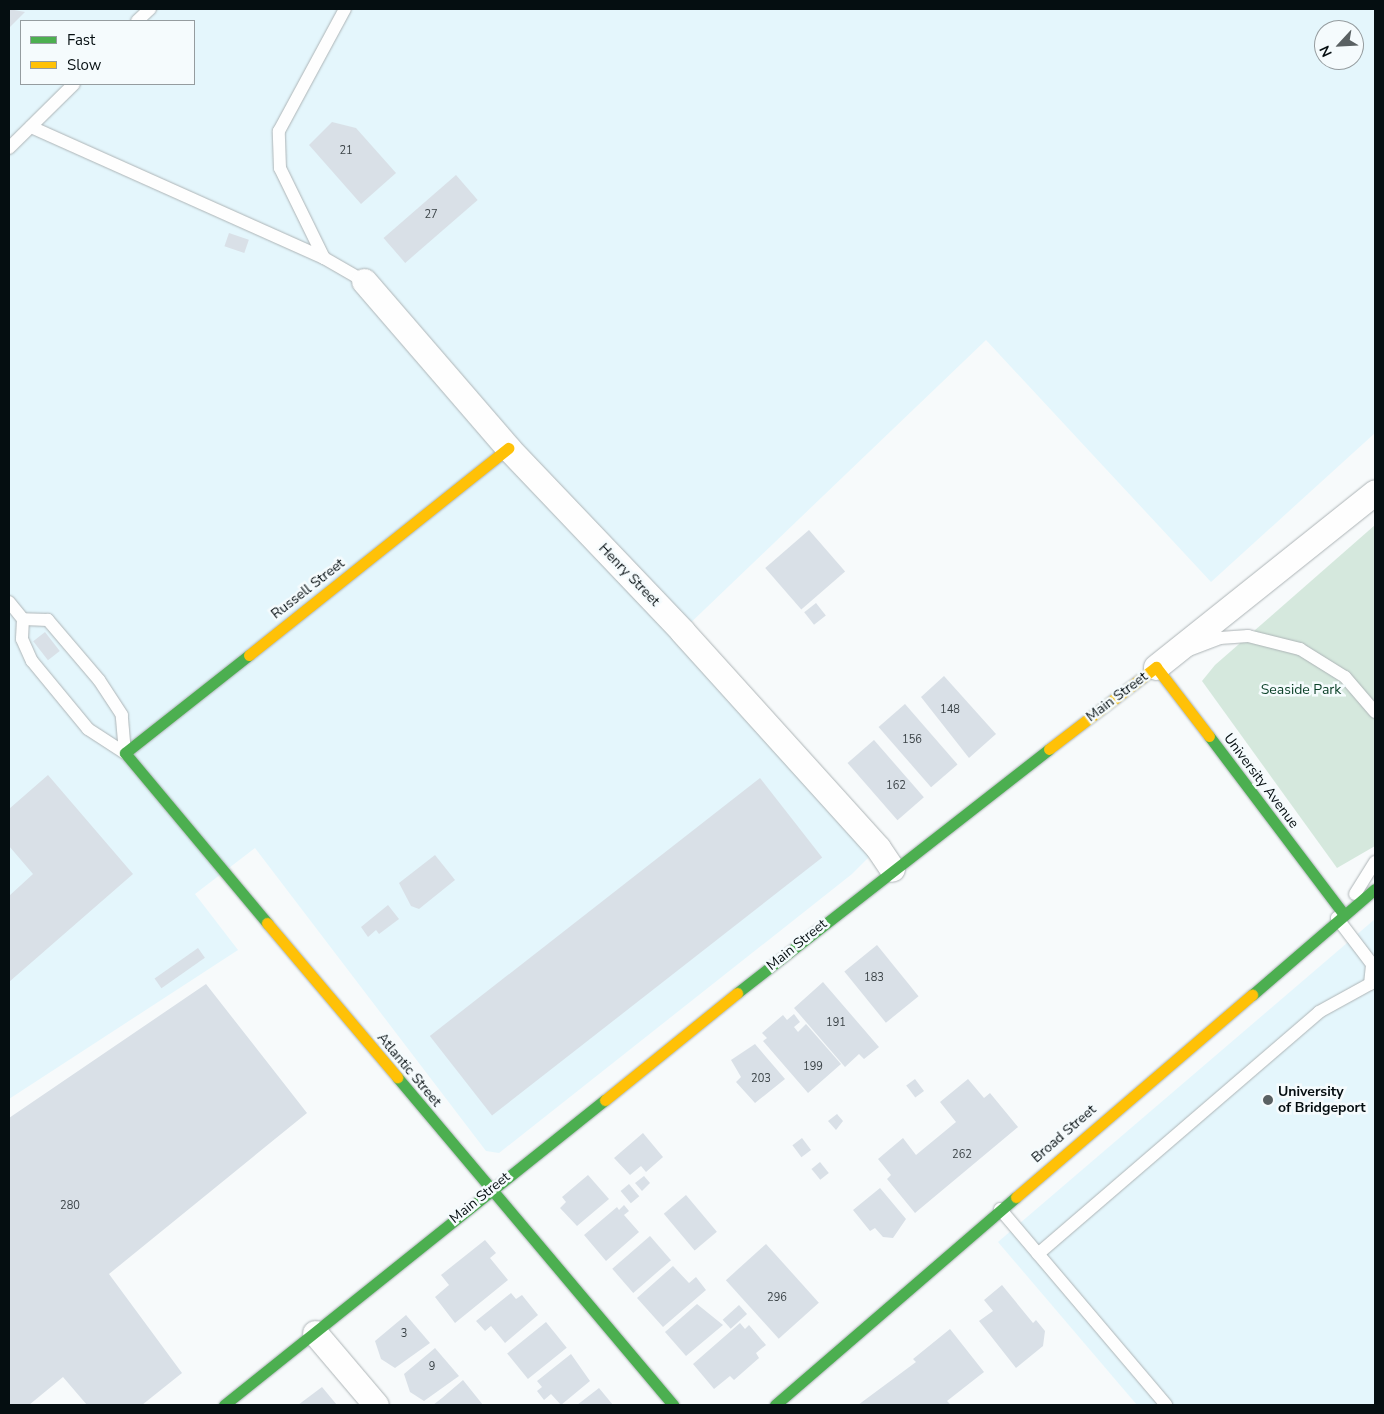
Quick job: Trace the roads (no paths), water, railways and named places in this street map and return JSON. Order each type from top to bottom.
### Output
[{"type":"street","name":"Henry Street","points":[[364,281],[508,448],[689,639],[878,848],[892,870]]},
{"type":"street","name":"Russell Street","points":[[126,753],[508,448]]},
{"type":"street","name":"Main Street","points":[[224,1405],[490,1190],[892,870],[1156,667],[1375,492]]},
{"type":"street","name":"University Avenue","points":[[1156,667],[1340,915]]},
{"type":"street","name":"Atlantic Street","points":[[126,753],[490,1190],[673,1405]]},
{"type":"street","name":"Broad Street","points":[[775,1405],[1340,915],[1375,889]]},
{"type":"street","points":[[315,1333],[376,1405]]},
{"type":"lane","points":[[138,20],[150,9]]},
{"type":"lane","points":[[324,258],[280,168],[278,130],[345,9]]},
{"type":"lane","points":[[9,148],[73,85]]},
{"type":"lane","points":[[31,127],[324,258],[364,281]]},
{"type":"lane","points":[[9,602],[23,619],[22,639],[32,661],[88,729],[126,753]]},
{"type":"lane","points":[[23,619],[48,620],[99,680],[122,714],[126,753]]},
{"type":"lane","points":[[1156,667],[1220,638],[1248,636],[1300,649],[1371,695],[1375,712]]},
{"type":"lane","points":[[1038,1254],[1319,1012],[1370,984],[1372,964],[1340,915],[1375,862]]},
{"type":"lane","points":[[1000,1209],[1166,1405]]},
{"type":"place","name":"University of Bridgeport","points":[[1268,1100]]},
{"type":"park label","name":"Seaside Park","points":[[1301,690]]}]
